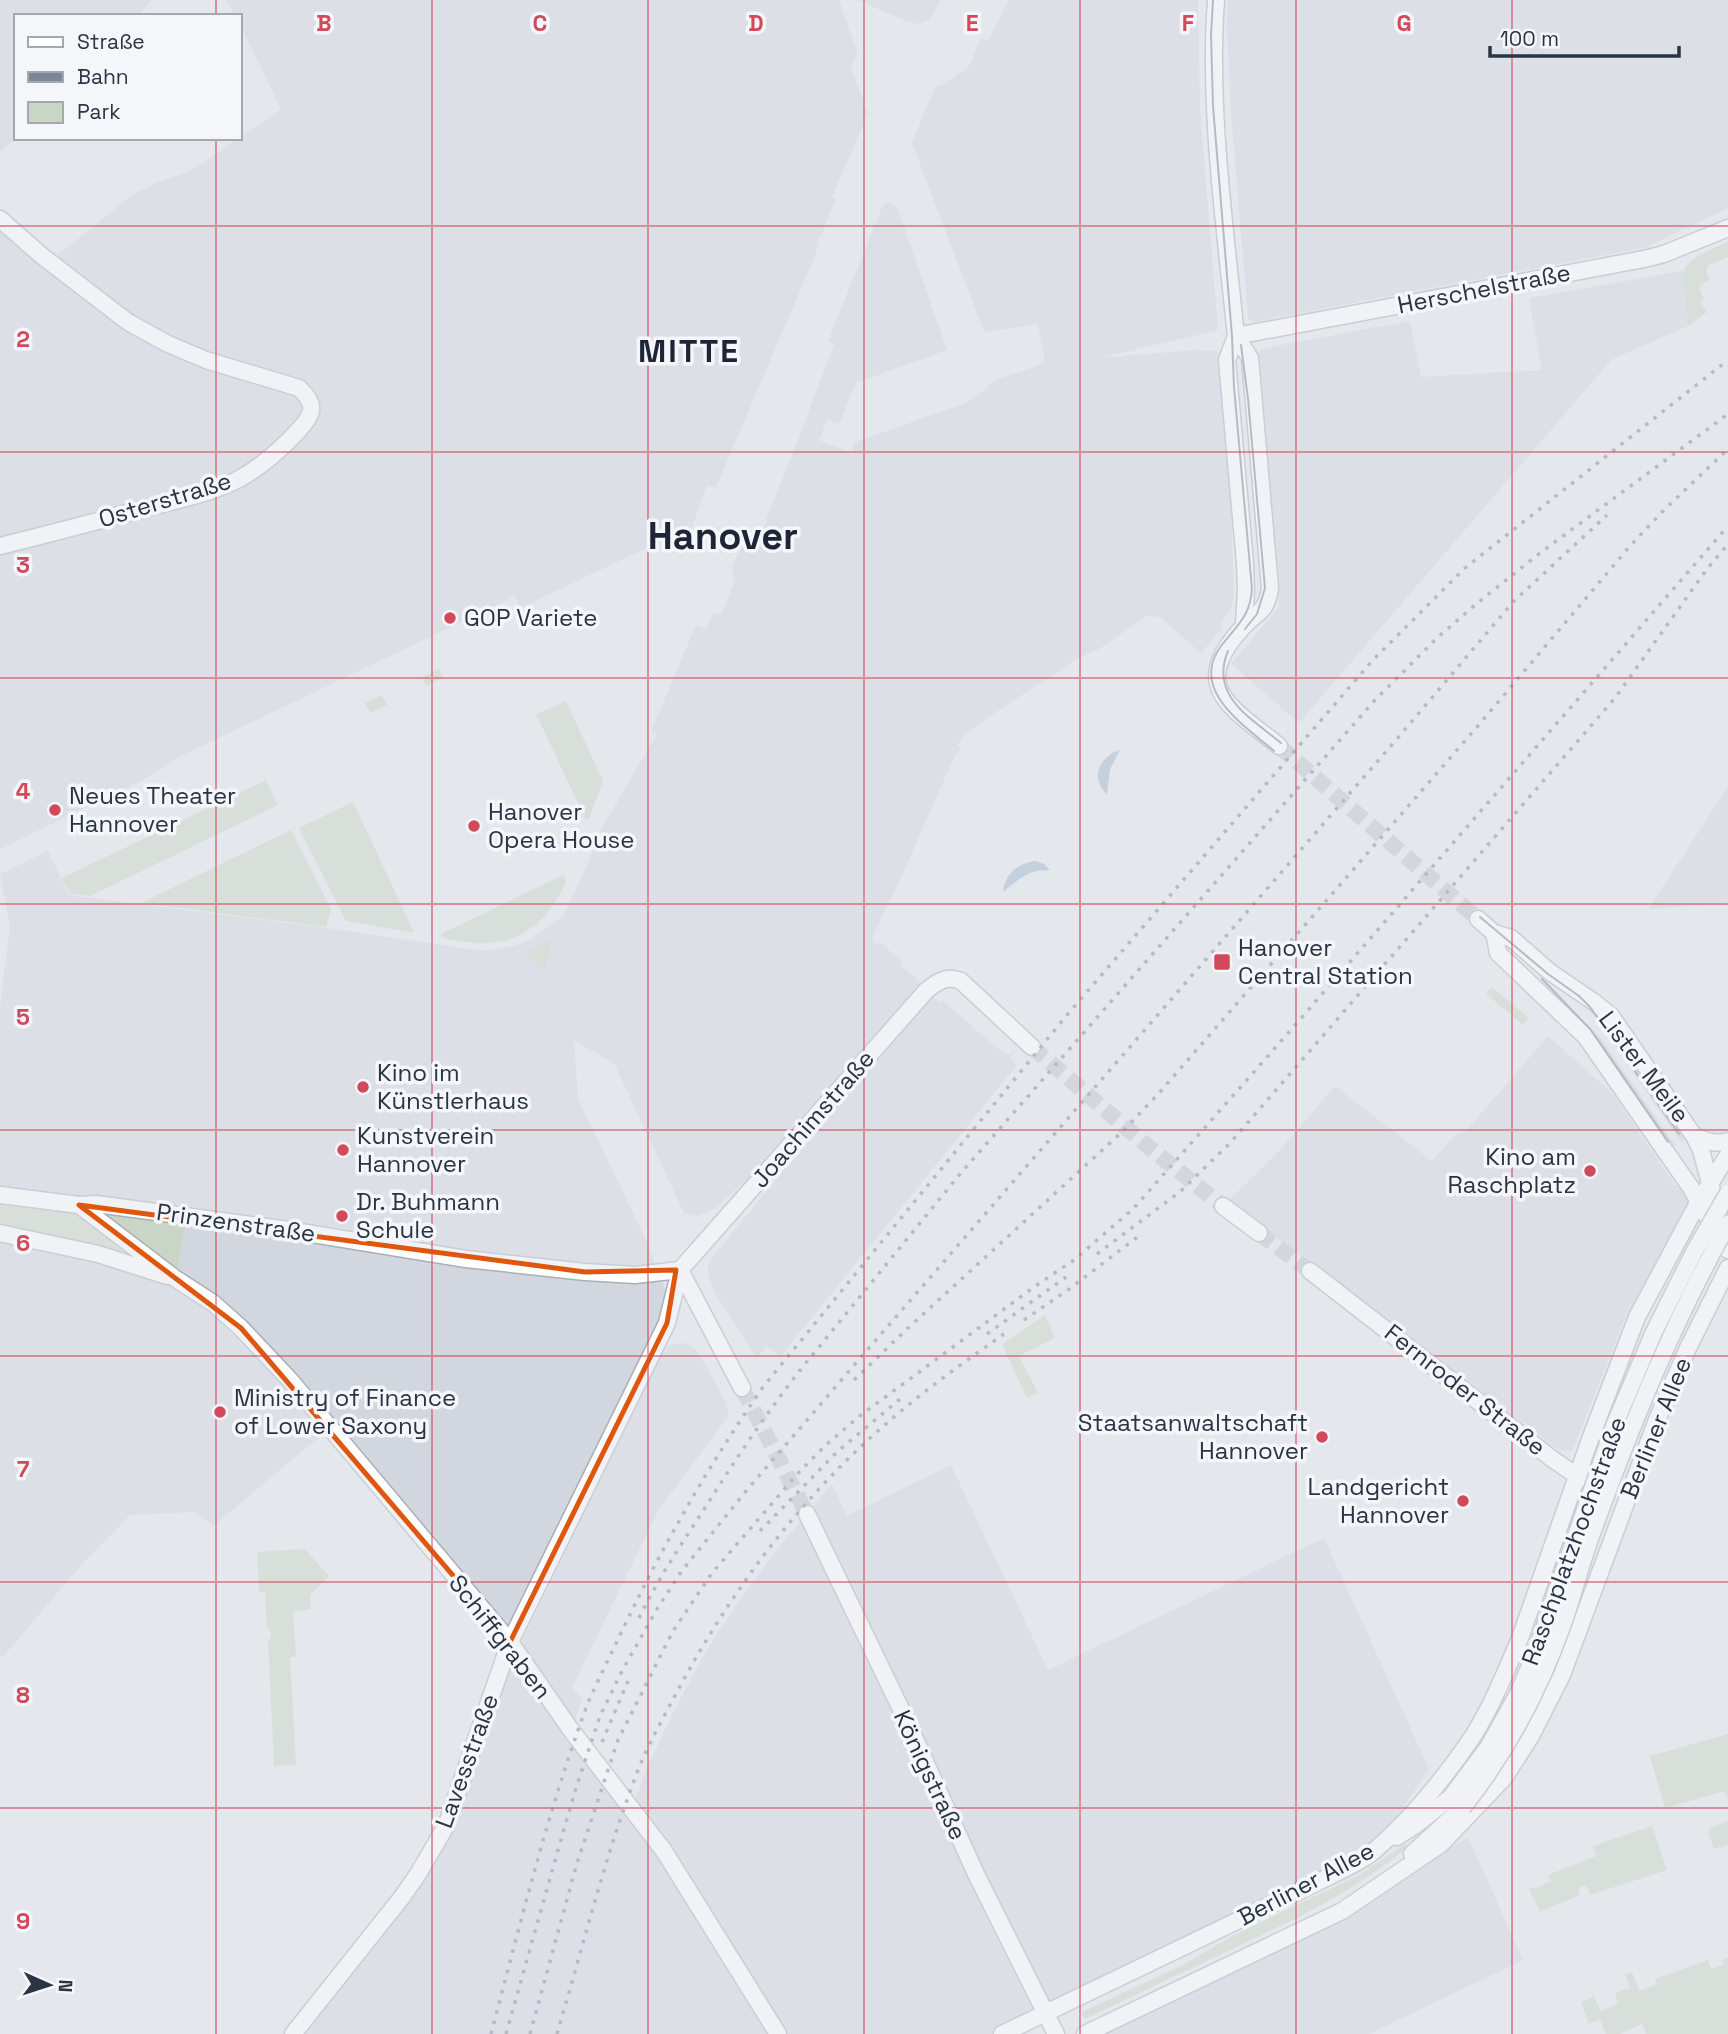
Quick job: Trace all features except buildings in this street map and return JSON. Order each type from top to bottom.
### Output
[{"type":"street","points":[[1216,0],[1216,112],[1236,336],[1227,360],[1245,563],[1244,625]]},
{"type":"street","name":"Osterstraße","points":[[0,219],[42,256],[128,322],[158,339],[206,360],[299,388],[308,396],[312,406],[310,418],[280,449],[261,465],[229,483],[183,499],[0,546]]},
{"type":"street","name":"Herschelstraße","points":[[1236,336],[1644,259],[1664,254],[1728,228]]},
{"type":"street","points":[[1236,336],[1251,358],[1270,588],[1266,607],[1244,625],[1221,655],[1217,673],[1219,687],[1229,705],[1279,746]]},
{"type":"street","name":"Lister Meile","points":[[1478,919],[1494,933],[1511,938],[1550,972],[1611,1016],[1694,1136],[1711,1182],[1728,1250]]},
{"type":"street","name":"Lister Meile","points":[[1494,933],[1498,953],[1586,1037],[1699,1201],[1728,1256]]},
{"type":"street","name":"Joachimstraße","points":[[680,1269],[926,991],[943,979],[951,978],[968,986],[1032,1047]]},
{"type":"street","points":[[1694,1136],[1709,1142],[1728,1141]]},
{"type":"street","name":"Berliner Allee","points":[[1002,2034],[1322,1880],[1373,1852],[1423,1801],[1474,1734],[1507,1670],[1637,1317],[1699,1201],[1728,1155]]},
{"type":"street","name":"Raschplatzhochstraße","points":[[1373,1852],[1457,1802],[1518,1694],[1537,1648],[1614,1426],[1653,1334],[1694,1252],[1728,1193]]},
{"type":"street","name":"Prinzenstraße","points":[[0,1195],[79,1205],[96,1204],[282,1229],[466,1259],[610,1274],[635,1275],[680,1269]]},
{"type":"street","name":"Schiffgraben","points":[[79,1205],[176,1279],[213,1303],[241,1328],[290,1380],[510,1642],[571,1730],[664,1851],[778,2034]]},
{"type":"street","points":[[1223,1206],[1259,1233]]},
{"type":"street","name":"Raschplatzhochstraße","points":[[1382,1882],[1457,1802],[1484,1781],[1532,1700],[1556,1643],[1593,1528],[1635,1417],[1668,1340],[1728,1224]]},
{"type":"street","name":"Schiffgraben","points":[[0,1233],[97,1254],[176,1279]]},
{"type":"street","name":"Berliner Allee","points":[[1084,2034],[1342,1911],[1441,1844],[1504,1778],[1531,1736],[1562,1675],[1656,1422],[1728,1268]]},
{"type":"street","points":[[680,1269],[742,1388]]},
{"type":"street","name":"Lavesstraße","points":[[293,2034],[402,1897],[442,1834],[510,1642],[667,1324],[680,1269]]},
{"type":"street","name":"Fernroder Straße","points":[[1310,1271],[1577,1476],[1629,1493]]},
{"type":"street","name":"Berliner Allee","points":[[1577,1476],[1597,1495],[1607,1512],[1609,1528],[1594,1592]]},
{"type":"street","name":"Königstraße","points":[[807,1514],[911,1730],[976,1874],[1056,2034]]},
{"type":"highlighted area","points":[[79,1205],[585,1272],[676,1270],[667,1323],[510,1642],[241,1328]]},
{"type":"shaded area","points":[[0,0],[152,0],[140,14],[14,14],[14,140],[0,152]]},
{"type":"shaded area","points":[[226,0],[839,0],[857,52],[851,68],[868,113],[832,197],[836,199],[815,256],[716,487],[707,485],[689,536],[680,532],[520,608],[514,595],[183,755],[141,781],[0,849],[0,229],[47,264],[132,195],[200,165],[236,140],[242,140],[242,136],[281,109],[242,29],[242,14],[234,14]]},
{"type":"shaded area","points":[[857,0],[941,0],[930,19],[918,24]]},
{"type":"shaded area","points":[[1009,0],[1198,0],[1200,110],[1218,330],[1100,358],[1195,350],[1217,351],[1240,509],[1231,510],[1234,596],[1231,609],[1220,624],[1223,627],[1201,653],[1160,617],[1147,616],[1099,649],[1078,658],[966,734],[957,745],[961,749],[955,755],[872,938],[902,961],[900,964],[923,985],[824,1107],[716,1208],[695,1216],[684,1213],[614,1063],[574,1041],[578,1099],[646,1240],[666,1291],[659,1334],[510,1642],[213,1303],[0,1195],[0,1008],[10,927],[0,874],[48,851],[69,895],[483,951],[510,947],[530,940],[563,916],[602,828],[657,734],[651,731],[696,625],[706,629],[713,613],[721,615],[734,583],[732,566],[746,543],[754,540],[767,522],[834,344],[828,341],[883,205],[890,202],[897,207],[947,350],[856,383],[839,424],[827,420],[819,440],[853,454],[853,443],[968,402],[994,380],[1033,368],[1045,361],[1038,324],[984,332],[912,143],[935,87],[947,83],[969,66],[981,38],[988,41]]},
{"type":"shaded area","points":[[1228,0],[1728,0],[1728,208],[1647,247],[1253,322],[1248,318],[1231,113]]},
{"type":"shaded area","points":[[1683,271],[1688,326],[1611,360],[1299,723],[1231,664],[1279,607],[1256,361],[1261,349],[1410,321],[1421,377],[1542,370],[1529,298]]},
{"type":"shaded area","points":[[1728,787],[1728,903],[1648,909]]},
{"type":"shaded area","points":[[928,993],[940,1003],[943,1001],[1003,1053],[1015,1052],[1010,1059],[1017,1065],[780,1357],[767,1346],[757,1358],[715,1293],[708,1266]]},
{"type":"shaded area","points":[[1609,1028],[1686,1139],[1681,1142],[1604,1031]]},
{"type":"shaded area","points":[[1599,1035],[1676,1146],[1670,1150],[1593,1039]]},
{"type":"shaded area","points":[[1548,1036],[1612,1093],[1675,1185],[1690,1190],[1699,1201],[1637,1317],[1628,1311],[1572,1451],[1559,1450],[1228,1201],[1279,1151],[1335,1086],[1432,1161],[1454,1136],[1466,1131]]},
{"type":"shaded area","points":[[0,1238],[175,1280],[213,1305],[325,1432],[213,1526],[196,1512],[130,1515],[82,1564],[3,1657],[0,1656]]},
{"type":"shaded area","points":[[685,1343],[696,1349],[726,1402],[729,1415],[658,1511],[572,1687],[582,1700],[571,1731],[633,1807],[646,1770],[704,1655],[771,1557],[832,1484],[847,1516],[951,1465],[1048,1670],[1324,1538],[1429,1769],[1373,1852],[1002,2034],[294,2034],[448,1826],[517,1652],[658,1359],[671,1344]]},
{"type":"shaded area","points":[[1468,1837],[1523,1960],[1369,2034],[1085,2034],[1409,1875]]},
{"type":"green space","points":[[1728,242],[1728,257],[1709,265],[1706,271],[1710,279],[1699,288],[1704,299],[1701,303],[1707,312],[1688,326],[1684,269],[1711,249]]},
{"type":"green space","points":[[439,669],[443,678],[426,686],[422,677]]},
{"type":"green space","points":[[382,695],[387,705],[370,713],[365,703]]},
{"type":"green space","points":[[566,701],[603,781],[589,819],[586,820],[536,714]]},
{"type":"green space","points":[[266,780],[278,805],[90,896],[70,894],[62,878]]},
{"type":"green space","points":[[353,802],[414,933],[346,921],[299,828]]},
{"type":"green space","points":[[291,830],[331,909],[326,927],[141,903]]},
{"type":"green space","points":[[563,875],[566,881],[551,908],[532,928],[520,935],[492,943],[443,938],[441,934]]},
{"type":"green space","points":[[552,938],[547,967],[542,969],[525,954]]},
{"type":"green space","points":[[1492,987],[1529,1018],[1523,1025],[1486,994]]},
{"type":"green space","points":[[0,1199],[76,1208],[154,1266],[0,1228]]},
{"type":"green space","points":[[96,1204],[186,1217],[176,1279],[113,1231]]},
{"type":"green space","points":[[1045,1315],[1055,1338],[1019,1356],[1038,1393],[1027,1398],[1002,1344]]},
{"type":"green space","points":[[305,1549],[329,1576],[310,1595],[311,1609],[293,1612],[296,1657],[290,1658],[296,1765],[274,1766],[268,1639],[271,1638],[270,1629],[267,1629],[265,1592],[259,1592],[257,1552]]},
{"type":"green space","points":[[1728,1734],[1728,1800],[1724,1791],[1665,1808],[1650,1756]]},
{"type":"green space","points":[[1728,1821],[1728,1845],[1714,1849],[1708,1833],[1711,1827]]},
{"type":"green space","points":[[1652,1826],[1667,1870],[1590,1895],[1586,1885],[1578,1888],[1580,1895],[1540,1912],[1529,1889],[1551,1881],[1548,1875],[1596,1856],[1593,1846]]},
{"type":"green space","points":[[1405,1844],[1408,1847],[1382,1867],[1312,1910],[1085,2019],[1082,2012],[1183,1965],[1234,1935],[1359,1875]]},
{"type":"green space","points":[[1728,1958],[1728,2034],[1646,2034],[1642,2024],[1620,2034],[1606,2034],[1600,2019],[1589,2024],[1581,2002],[1594,1996],[1600,2011],[1618,2004],[1615,1993],[1630,1988],[1625,1974],[1632,1972],[1639,1991],[1656,1985],[1655,1979],[1708,1960],[1711,1969],[1723,1965],[1722,1960]]},
{"type":"water","points":[[1120,750],[1110,769],[1107,794],[1099,781],[1099,768],[1107,757]]},
{"type":"water","points":[[1035,861],[1050,870],[1029,874],[1003,892],[1006,880],[1013,870]]},
{"type":"tunnel","points":[[1279,746],[1478,919]]},
{"type":"tunnel","points":[[1032,1047],[1151,1149],[1223,1206]]},
{"type":"tunnel","points":[[1259,1233],[1310,1271]]},
{"type":"tunnel","points":[[742,1388],[807,1514]]},
{"type":"tram line","points":[[1213,0],[1213,106],[1252,589],[1246,614],[1221,646],[1213,662],[1211,677],[1224,706],[1274,751]]},
{"type":"tram line","points":[[1241,345],[1265,588],[1257,614],[1245,629]]},
{"type":"tram line","points":[[1228,651],[1224,681],[1229,693],[1246,715],[1281,743]]},
{"type":"tram line","points":[[1480,917],[1590,1007],[1679,1134]]},
{"type":"tram line","points":[[1542,979],[1590,1029],[1668,1142]]},
{"type":"railway","points":[[491,2034],[546,1829],[590,1699],[669,1540],[723,1447],[763,1387],[1067,1015],[1373,660],[1465,568],[1728,360]]},
{"type":"railway","points":[[639,1618],[669,1564],[726,1475],[801,1369],[960,1174],[1375,700],[1437,638],[1475,605],[1540,553],[1728,414]]},
{"type":"railway","points":[[854,1380],[1122,1132],[1160,1092],[1477,727],[1630,546],[1728,449]]},
{"type":"railway","points":[[506,2034],[576,1788],[600,1716],[622,1671],[681,1572],[746,1491],[1513,602],[1607,515]]},
{"type":"railway","points":[[530,2034],[577,1863],[618,1740],[673,1631],[712,1573],[800,1471],[827,1444],[861,1415],[1074,1260],[1134,1208],[1728,526]]},
{"type":"railway","points":[[1097,1254],[1181,1191],[1231,1142],[1615,698],[1707,569],[1728,544]]},
{"type":"railway","points":[[1024,1320],[1140,1235]]},
{"type":"railway","points":[[987,1334],[1066,1277]]},
{"type":"railway","points":[[557,2034],[605,1868],[638,1770],[678,1690],[722,1614],[801,1509],[861,1446],[907,1406],[1004,1334]]},
{"type":"railway","points":[[760,1531],[837,1452],[900,1399]]},
{"type":"railway","points":[[602,1742],[628,1681]]},
{"type":"place","name":"GOP Variete","points":[[450,618]]},
{"type":"place","name":"Neues Theater Hannover","points":[[55,810]]},
{"type":"place","name":"Hanover Opera House","points":[[474,826]]},
{"type":"place","name":"Hanover Central Station","points":[[1222,962]]},
{"type":"place","name":"Kino im Künstlerhaus","points":[[363,1087]]},
{"type":"place","name":"Kunstverein Hannover","points":[[343,1150]]},
{"type":"place","name":"Kino am Raschplatz","points":[[1590,1171]]},
{"type":"place","name":"Dr. Buhmann Schule","points":[[342,1216]]},
{"type":"place","name":"Ministry of Finance of Lower Saxony","points":[[220,1412]]},
{"type":"place","name":"Staatsanwaltschaft Hannover","points":[[1322,1437]]},
{"type":"place","name":"Landgericht Hannover","points":[[1463,1501]]},
{"type":"district","name":"MITTE","points":[[689,351]]},
{"type":"district","name":"Hanover","points":[[723,536]]}]
